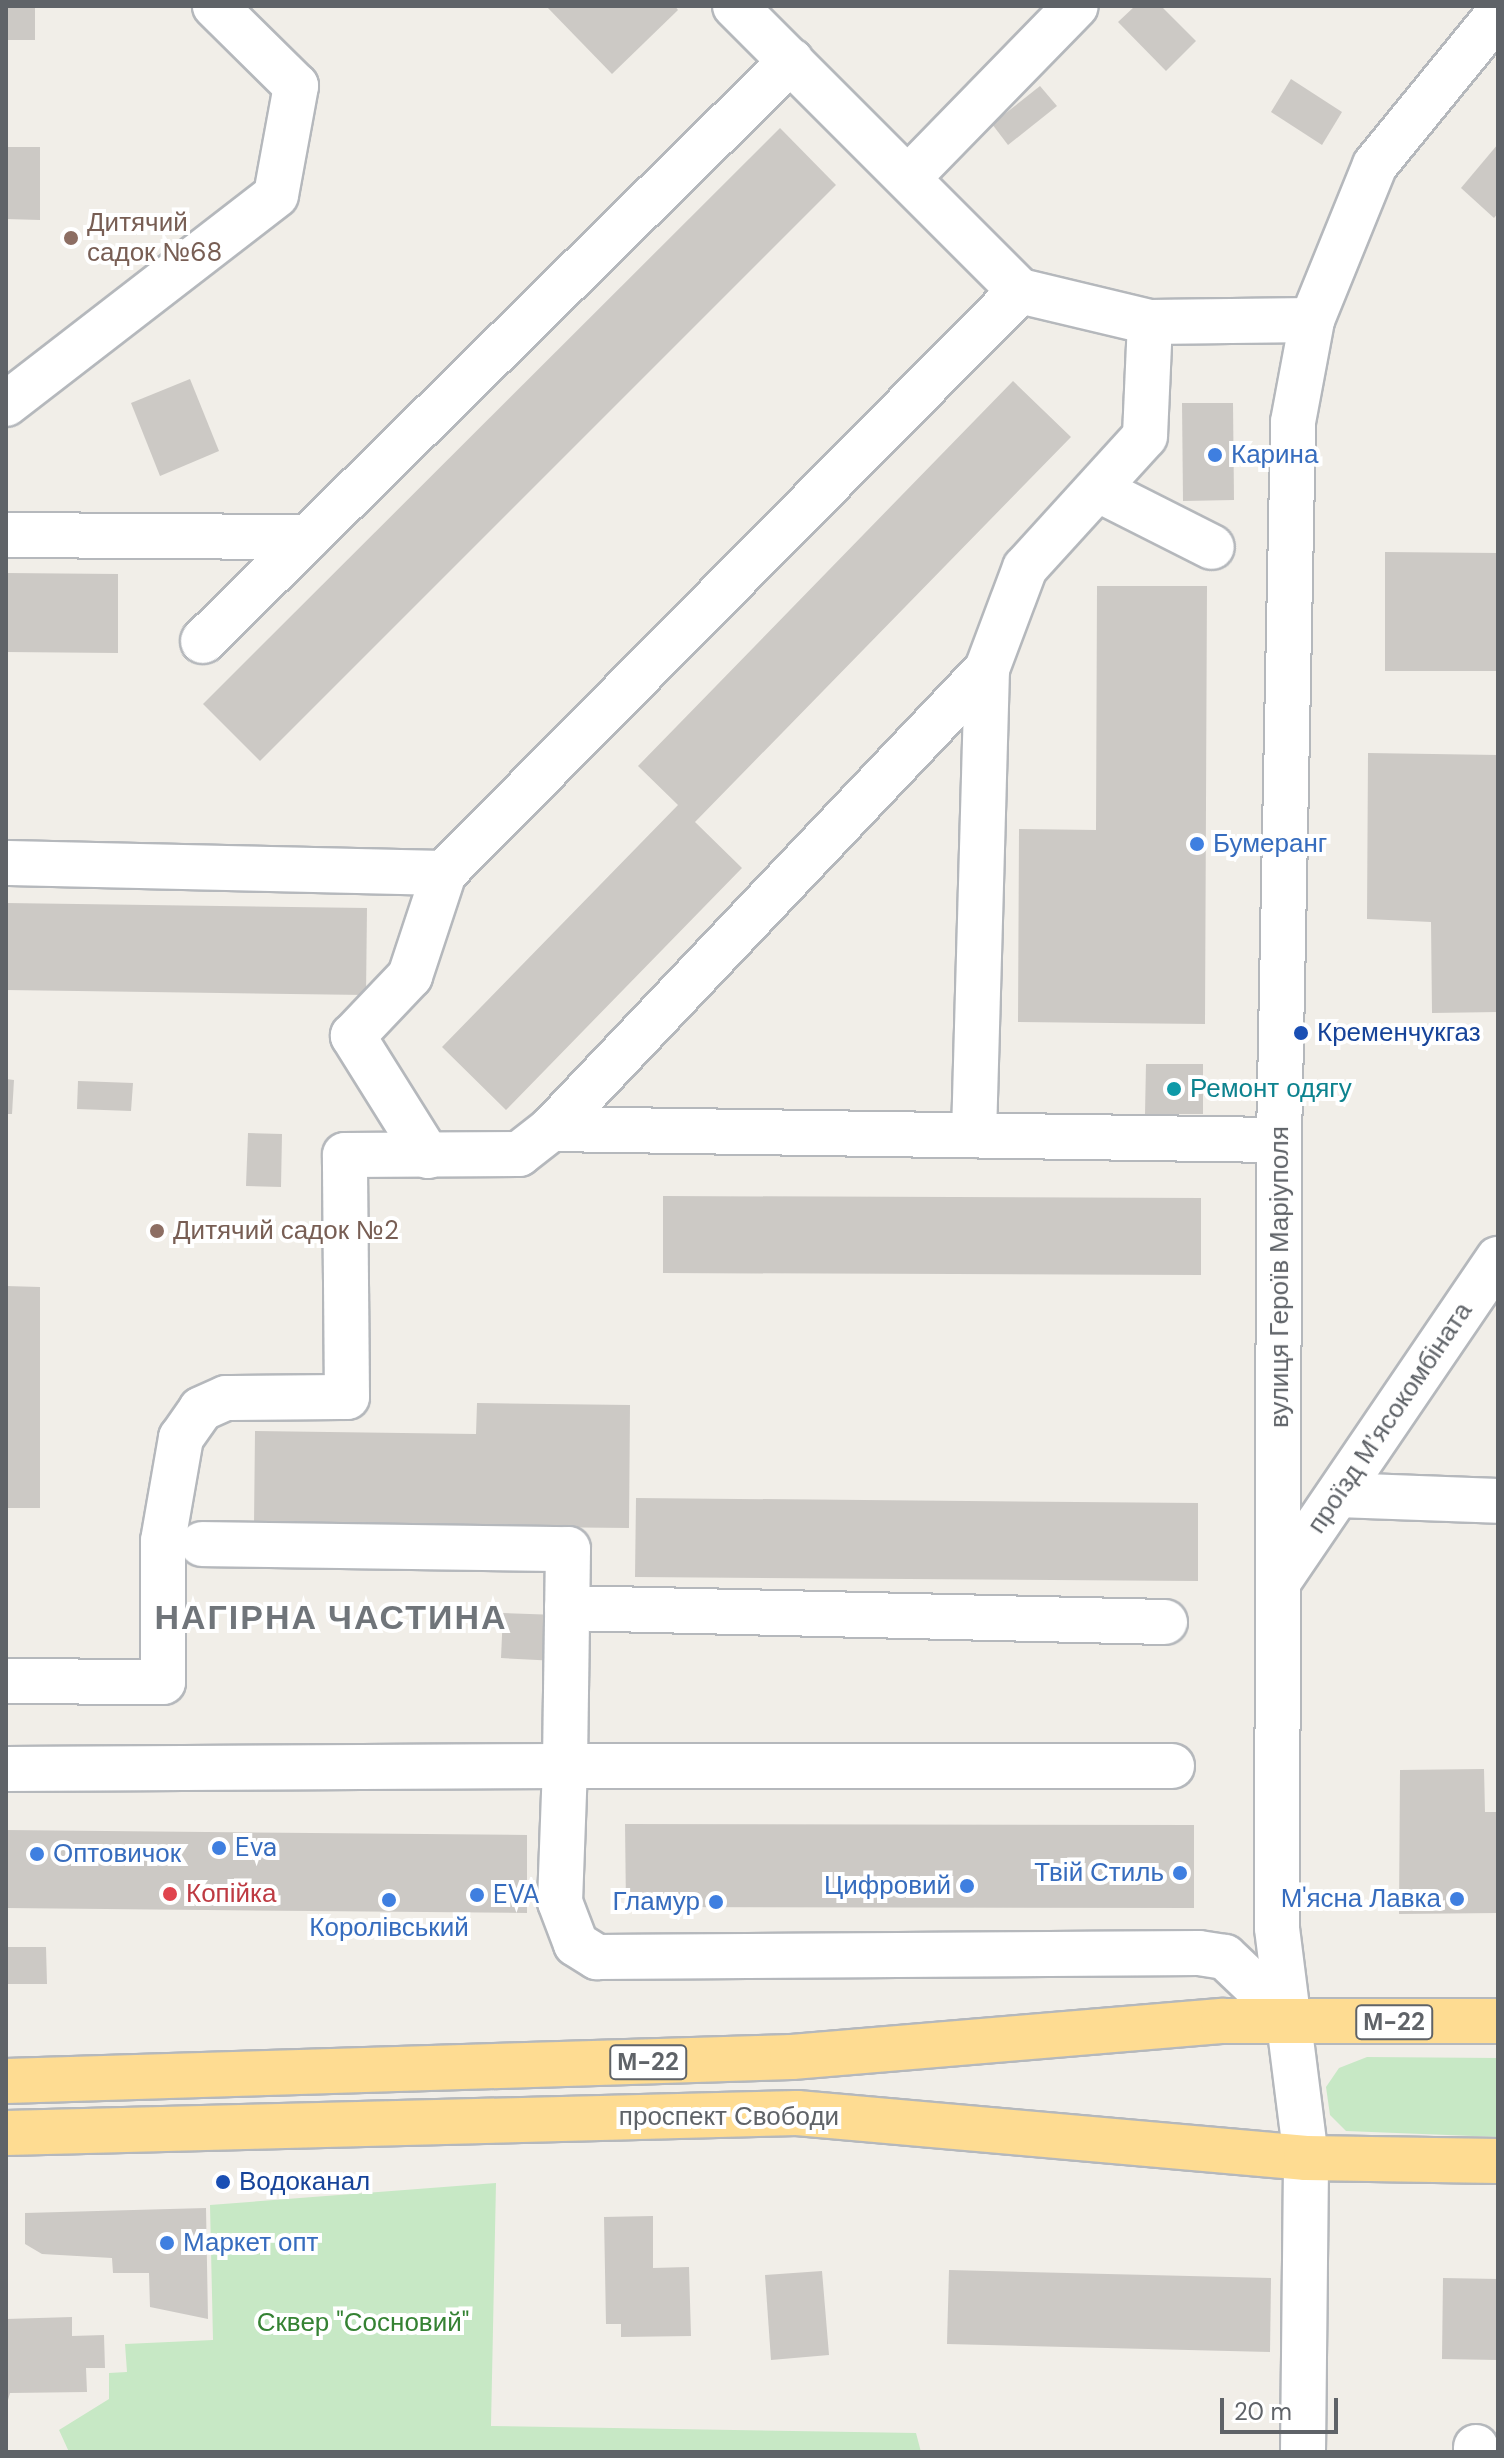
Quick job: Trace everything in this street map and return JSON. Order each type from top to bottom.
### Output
[{"type":"highway","name":"проспект Свободи","points":[[6,2081],[792,2057],[1289,2018],[1498,2021]]},
{"type":"highway","name":"проспект Свободи","points":[[6,2133],[797,2113],[1306,2158],[1498,2161]]},
{"type":"street","points":[[6,404],[276,195],[296,86],[215,6]]},
{"type":"street","points":[[735,6],[1020,291],[1150,322],[1312,320]]},
{"type":"street","points":[[908,178],[1076,6]]},
{"type":"street","name":"вулиця Героїв Маріуполя","points":[[1303,2452],[1306,2158],[1277,1928],[1281,1578],[1279,1140],[1293,422],[1312,320],[1375,165],[1498,14]]},
{"type":"street","points":[[203,641],[791,61]]},
{"type":"street","points":[[428,1156],[353,1036],[410,976],[444,873],[1020,291]]},
{"type":"street","points":[[974,1135],[987,669],[1025,568],[1101,491],[1145,436],[1150,322]]},
{"type":"street","points":[[1101,491],[1212,547]]},
{"type":"street","points":[[6,535],[308,537]]},
{"type":"street","points":[[6,1681],[163,1682],[163,1541],[181,1438],[201,1409],[226,1398],[347,1397],[345,1155],[519,1154],[551,1129],[987,669]]},
{"type":"street","points":[[6,863],[444,873]]},
{"type":"street","points":[[551,1129],[1279,1140]]},
{"type":"street","name":"проїзд Мʼясокомбіната","points":[[1281,1578],[1498,1259]]},
{"type":"street","points":[[1338,1495],[1498,1501]]},
{"type":"street","points":[[202,1544],[568,1549],[560,1902],[576,1944],[597,1957],[1225,1957],[1277,1928]]},
{"type":"street","points":[[567,1608],[1165,1622]]},
{"type":"street","points":[[6,1769],[1172,1766]]},
{"type":"street","points":[[1225,1957],[1289,2018]]},
{"type":"green space","points":[[1367,2057],[1498,2058],[1498,2137],[1346,2131],[1330,2115],[1326,2087],[1339,2068]]},
{"type":"green space","name":"Сквер \"Сосновий\"","points":[[496,2183],[491,2426],[916,2433],[921,2452],[69,2452],[59,2430],[109,2399],[109,2373],[127,2372],[125,2344],[213,2340],[210,2205]]},
{"type":"building","points":[[6,6],[35,6],[35,40],[6,40]]},
{"type":"building","points":[[546,6],[675,6],[678,10],[612,74]]},
{"type":"building","points":[[1135,6],[1161,6],[1196,41],[1166,71],[1118,22]]},
{"type":"building","points":[[1291,79],[1342,112],[1322,145],[1271,112]]},
{"type":"building","points":[[1040,86],[1057,106],[1008,145],[992,124]]},
{"type":"building","points":[[780,128],[836,185],[260,761],[203,704]]},
{"type":"building","points":[[1498,144],[1498,213],[1494,218],[1461,188]]},
{"type":"building","points":[[6,147],[40,147],[40,220],[6,219]]},
{"type":"building","points":[[190,379],[219,451],[160,476],[131,403]]},
{"type":"building","points":[[1013,381],[1071,437],[695,822],[742,868],[506,1110],[442,1047],[678,805],[638,766]]},
{"type":"building","points":[[1182,403],[1233,403],[1234,500],[1183,501]]},
{"type":"building","points":[[1385,552],[1498,553],[1498,671],[1385,671]]},
{"type":"building","points":[[6,573],[118,574],[118,653],[6,652]]},
{"type":"building","points":[[1097,586],[1207,586],[1205,1024],[1018,1022],[1019,829],[1096,830]]},
{"type":"building","points":[[1368,753],[1498,755],[1498,1012],[1432,1013],[1431,922],[1367,919]]},
{"type":"building","points":[[6,903],[367,908],[366,995],[6,990]]},
{"type":"building","name":"Ремонт одягу","points":[[1146,1064],[1203,1064],[1203,1114],[1145,1114]]},
{"type":"building","points":[[6,1079],[14,1080],[12,1114],[6,1114]]},
{"type":"building","points":[[78,1081],[133,1083],[131,1111],[77,1109]]},
{"type":"building","points":[[248,1133],[282,1134],[281,1187],[246,1186]]},
{"type":"building","points":[[663,1196],[1201,1198],[1201,1275],[663,1273]]},
{"type":"building","points":[[6,1286],[40,1287],[40,1508],[6,1508]]},
{"type":"building","points":[[477,1403],[630,1405],[629,1528],[254,1524],[255,1431],[476,1434]]},
{"type":"building","points":[[636,1498],[1198,1503],[1198,1581],[635,1577]]},
{"type":"building","points":[[503,1613],[558,1615],[557,1661],[501,1658]]},
{"type":"building","points":[[1484,1769],[1485,1812],[1498,1812],[1498,1913],[1399,1914],[1400,1770]]},
{"type":"building","points":[[625,1824],[1194,1825],[1194,1908],[626,1907]]},
{"type":"building","points":[[6,1830],[527,1835],[527,1913],[6,1908]]},
{"type":"building","points":[[6,1947],[46,1947],[47,1984],[6,1984]]},
{"type":"building","points":[[206,2208],[208,2319],[150,2307],[149,2273],[113,2273],[112,2258],[42,2254],[25,2244],[25,2213]]},
{"type":"building","points":[[653,2216],[653,2268],[689,2267],[691,2336],[621,2337],[621,2324],[606,2324],[604,2217]]},
{"type":"building","points":[[949,2270],[1271,2278],[1270,2352],[947,2344]]},
{"type":"building","points":[[822,2271],[829,2355],[771,2360],[765,2275]]},
{"type":"building","points":[[1443,2278],[1498,2279],[1498,2360],[1442,2359]]},
{"type":"building","points":[[72,2317],[72,2336],[104,2335],[105,2368],[86,2368],[87,2392],[10,2393],[6,2407],[6,2319]]},
{"type":"place","name":"Дитячий садок №68","points":[[71,238]]},
{"type":"place","name":"Карина","points":[[1215,455]]},
{"type":"place","name":"Бумеранг","points":[[1197,844]]},
{"type":"place","name":"Кременчукгаз","points":[[1301,1033]]},
{"type":"place","name":"Ремонт одягу","points":[[1174,1089]]},
{"type":"place","name":"Дитячий садок №2","points":[[157,1231]]},
{"type":"place","name":"Eva","points":[[219,1848]]},
{"type":"place","name":"Оптовичок","points":[[37,1854]]},
{"type":"place","name":"Твій Стиль","points":[[1180,1873]]},
{"type":"place","name":"Цифровий","points":[[967,1886]]},
{"type":"place","name":"Копійка","points":[[170,1894]]},
{"type":"place","name":"EVA","points":[[477,1895]]},
{"type":"place","name":"М'ясна Лавка","points":[[1457,1899]]},
{"type":"place","name":"Королівський","points":[[389,1900]]},
{"type":"place","name":"Гламур","points":[[716,1902]]},
{"type":"place","name":"Водоканал","points":[[223,2182]]},
{"type":"place","name":"Маркет опт","points":[[167,2243]]},
{"type":"district","name":"НАГІРНА ЧАСТИНА","points":[[331,1618]]}]
